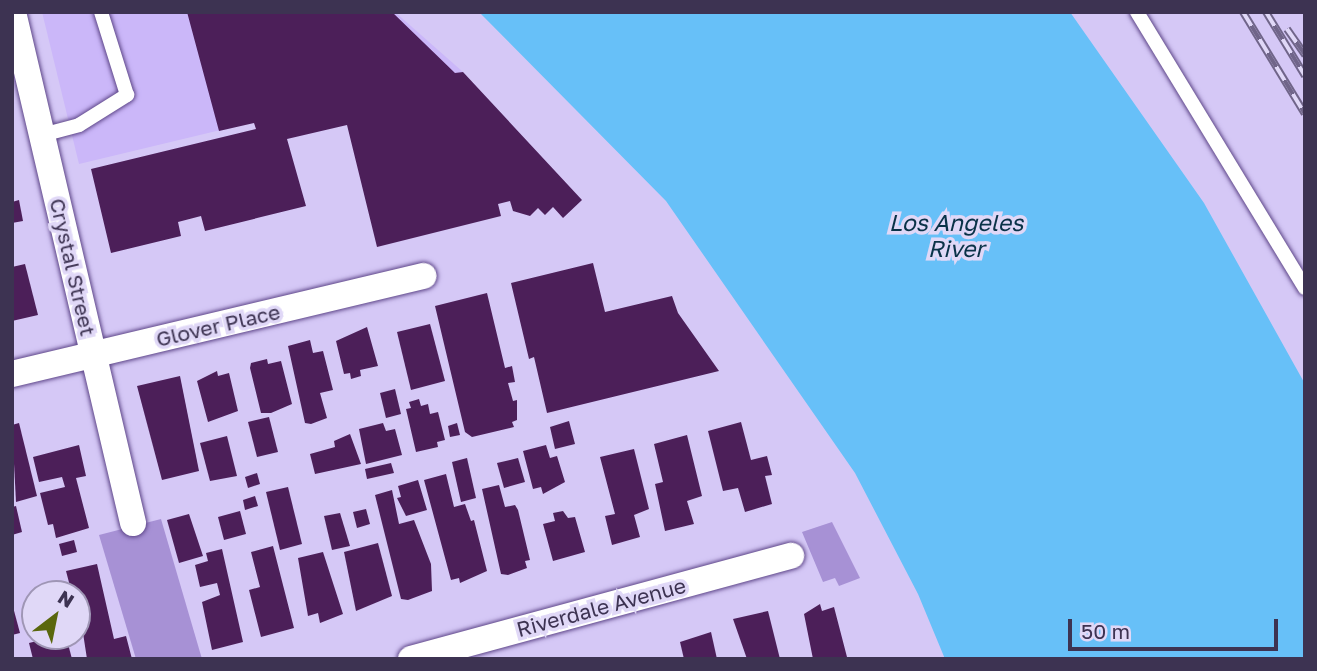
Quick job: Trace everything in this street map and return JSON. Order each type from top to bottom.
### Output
[{"type":"street","name":"Crystal Street","points":[[13,12],[133,523]]},
{"type":"street","name":"Glover Place","points":[[12,374],[424,276]]},
{"type":"street","name":"Riverdale Avenue","points":[[411,659],[791,556]]},
{"type":"lane","points":[[42,135],[79,125],[127,95],[101,12]]},
{"type":"lane","points":[[1137,12],[1305,288]]},
{"type":"shaded area","points":[[42,12],[395,12],[463,72],[79,164]]},
{"type":"shaded area","points":[[161,519],[202,659],[136,659],[99,535]]},
{"type":"shaded area","points":[[832,522],[860,578],[839,586],[835,578],[823,582],[802,532]]},
{"type":"water","name":"Los Angeles River","points":[[479,12],[1070,12],[1204,203],[1305,384],[1305,659],[945,659],[918,594],[855,473],[666,201]]},
{"type":"building","points":[[187,12],[392,12],[455,73],[463,72],[582,200],[563,218],[553,207],[545,215],[538,208],[530,216],[513,211],[510,201],[498,204],[501,216],[377,247],[347,125],[287,139],[306,206],[205,231],[201,216],[178,222],[181,236],[111,253],[91,169],[256,129],[254,123],[219,131]]},
{"type":"building","points":[[19,200],[23,221],[12,223],[12,202]]},
{"type":"building","points":[[593,263],[605,312],[672,296],[678,313],[719,371],[547,413],[534,357],[529,359],[511,283]]},
{"type":"building","points":[[25,264],[38,315],[12,321],[12,267]]},
{"type":"building","points":[[487,293],[505,368],[512,366],[515,382],[508,383],[513,401],[517,400],[517,420],[512,422],[514,427],[472,437],[465,432],[435,306]]},
{"type":"building","points":[[430,324],[445,381],[411,390],[397,332]]},
{"type":"building","points":[[367,327],[378,366],[360,370],[361,376],[351,379],[350,373],[344,374],[336,341]]},
{"type":"building","points":[[310,340],[313,353],[323,351],[333,390],[320,393],[327,418],[311,424],[305,423],[288,346]]},
{"type":"building","points":[[267,359],[268,364],[281,361],[292,404],[271,413],[261,413],[250,368],[251,363]]},
{"type":"building","points":[[217,371],[218,376],[229,373],[238,411],[208,422],[197,381]]},
{"type":"building","points":[[180,376],[199,471],[162,480],[137,386]]},
{"type":"building","points":[[395,389],[401,414],[386,418],[380,393]]},
{"type":"building","points":[[419,399],[421,406],[428,404],[430,414],[438,412],[445,440],[437,442],[438,447],[416,452],[406,409],[411,408],[409,402]]},
{"type":"building","points":[[269,417],[278,452],[257,457],[248,422]]},
{"type":"building","points":[[569,421],[575,444],[555,449],[550,427]]},
{"type":"building","points":[[741,422],[751,460],[767,456],[772,475],[765,476],[772,504],[745,512],[738,488],[723,491],[708,431]]},
{"type":"building","points":[[19,423],[37,496],[16,502],[12,425]]},
{"type":"building","points":[[383,423],[386,431],[395,429],[402,455],[366,464],[359,429]]},
{"type":"building","points":[[457,423],[460,435],[450,437],[448,426]]},
{"type":"building","points":[[350,434],[361,464],[315,474],[310,454],[335,447],[334,441]]},
{"type":"building","points":[[687,435],[702,496],[687,501],[694,524],[665,531],[655,484],[663,482],[654,444]]},
{"type":"building","points":[[227,436],[237,476],[210,481],[200,443]]},
{"type":"building","points":[[79,445],[86,476],[76,478],[89,528],[56,538],[53,524],[48,525],[40,493],[65,487],[62,477],[39,482],[33,457]]},
{"type":"building","points":[[546,445],[550,458],[557,456],[565,482],[543,494],[541,487],[533,489],[523,451]]},
{"type":"building","points":[[634,449],[649,509],[634,515],[640,537],[612,545],[605,516],[615,514],[600,457]]},
{"type":"building","points":[[467,458],[476,498],[461,502],[452,462]]},
{"type":"building","points":[[518,458],[525,482],[504,488],[497,463]]},
{"type":"building","points":[[391,463],[394,473],[367,479],[365,469]]},
{"type":"building","points":[[257,473],[260,484],[248,488],[245,477]]},
{"type":"building","points":[[446,474],[454,507],[465,504],[471,521],[474,520],[487,571],[460,583],[459,578],[451,580],[424,480]]},
{"type":"building","points":[[418,480],[427,510],[406,516],[397,498],[401,497],[398,486]]},
{"type":"building","points":[[499,485],[505,507],[515,505],[518,510],[530,560],[525,561],[527,568],[508,575],[501,574],[482,489]]},
{"type":"building","points":[[288,487],[302,544],[280,550],[266,492]]},
{"type":"building","points":[[392,490],[399,524],[414,520],[431,564],[432,591],[408,600],[401,599],[375,495]]},
{"type":"building","points":[[255,496],[258,506],[245,510],[243,500]]},
{"type":"building","points":[[16,506],[22,532],[12,535],[12,507]]},
{"type":"building","points":[[366,509],[370,524],[357,528],[353,512]]},
{"type":"building","points":[[240,511],[246,534],[224,540],[218,517]]},
{"type":"building","points":[[563,511],[568,518],[575,517],[585,552],[553,561],[543,524],[555,521],[553,513]]},
{"type":"building","points":[[340,513],[350,546],[332,550],[324,516]]},
{"type":"building","points":[[189,514],[203,556],[179,563],[167,520]]},
{"type":"building","points":[[74,540],[77,552],[62,556],[59,544]]},
{"type":"building","points":[[378,543],[392,596],[356,611],[344,552]]},
{"type":"building","points":[[273,546],[294,628],[261,637],[249,590],[260,587],[251,552]]},
{"type":"building","points":[[222,549],[243,642],[212,650],[202,602],[220,595],[217,583],[200,587],[195,565],[208,561],[206,553]]},
{"type":"building","points":[[323,552],[343,614],[320,623],[318,613],[308,616],[298,558]]},
{"type":"building","points":[[97,564],[114,639],[126,636],[132,659],[87,659],[86,650],[91,650],[91,580],[68,580],[66,571]]},
{"type":"building","points":[[820,604],[822,611],[834,607],[847,657],[813,659],[804,614]]},
{"type":"building","points":[[12,608],[20,633],[12,635]]},
{"type":"building","points":[[768,611],[780,659],[747,659],[733,619]]},
{"type":"building","points":[[711,632],[717,659],[684,659],[680,642]]},
{"type":"building","points":[[31,650],[70,650],[72,659],[33,659]]},
{"type":"railway","points":[[1243,12],[1305,114]]},
{"type":"railway","points":[[1266,12],[1305,76]]},
{"type":"railway","points":[[1287,29],[1305,55]]}]
